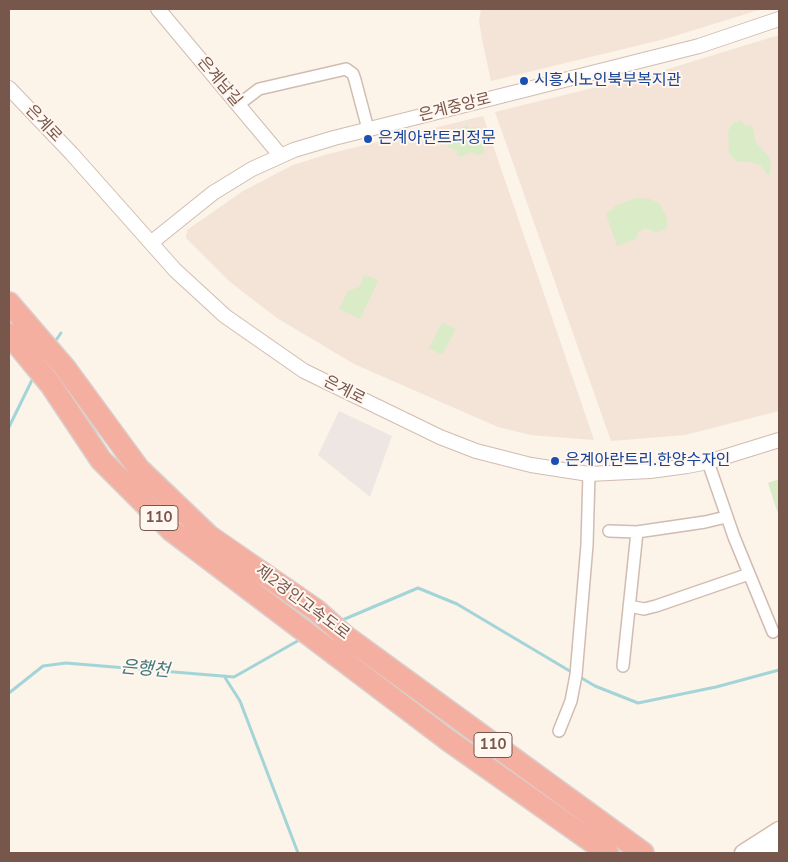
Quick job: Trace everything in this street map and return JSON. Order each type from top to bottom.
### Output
[{"type":"highway","name":"제2경인고속도로","points":[[9,303],[65,368],[146,476],[209,536],[316,610],[345,636],[643,853]]},
{"type":"highway","name":"제2경인고속도로","points":[[9,334],[52,385],[101,460],[172,531],[296,622],[448,740],[608,853]]},
{"type":"main road","points":[[743,853],[779,830]]},
{"type":"main road","points":[[766,853],[779,845]]},
{"type":"street","name":"은계남길","points":[[158,9],[280,155]]},
{"type":"street","name":"은계중앙로","points":[[152,242],[213,193],[252,169],[280,155],[368,129],[699,46],[779,19]]},
{"type":"street","points":[[238,105],[259,89],[346,69],[353,74],[368,129]]},
{"type":"street","name":"은계로","points":[[9,88],[152,242],[175,270],[225,316],[304,371],[401,420],[476,451],[531,465],[589,474],[650,471],[708,462],[779,440]]},
{"type":"street","points":[[708,462],[726,517],[772,632]]},
{"type":"street","points":[[559,731],[572,701],[576,675],[587,545],[589,474]]},
{"type":"street","points":[[609,530],[637,532],[726,517]]},
{"type":"street","points":[[623,666],[637,532]]},
{"type":"street","points":[[629,606],[644,609],[656,606],[749,574]]},
{"type":"shaded area","points":[[481,9],[762,9],[665,39],[491,81],[479,21]]},
{"type":"shaded area","points":[[779,35],[779,411],[685,435],[611,441],[495,112],[658,72]]},
{"type":"shaded area","points":[[483,116],[594,440],[530,435],[498,427],[354,364],[277,318],[229,281],[186,238],[187,230],[243,191],[293,165],[328,154]]},
{"type":"shaded area","points":[[339,411],[392,436],[370,497],[318,455]]},
{"type":"green space","points":[[741,120],[745,126],[752,125],[756,143],[769,157],[771,166],[769,176],[760,165],[751,162],[737,162],[729,154],[728,131],[733,123]]},
{"type":"green space","points":[[467,125],[469,128],[476,127],[482,131],[477,140],[483,143],[484,154],[477,155],[471,152],[461,157],[457,155],[457,151],[449,148],[447,143],[456,135],[453,132]]},
{"type":"green space","points":[[636,198],[650,199],[660,204],[667,218],[667,228],[655,233],[650,229],[643,229],[638,233],[636,239],[617,246],[606,214],[617,205]]},
{"type":"green space","points":[[364,275],[378,281],[360,319],[339,309],[348,291],[359,287]]},
{"type":"green space","points":[[442,322],[456,329],[442,355],[429,348]]},
{"type":"green space","points":[[779,479],[779,517],[768,483]]},
{"type":"waterway","points":[[54,343],[61,333]]},
{"type":"waterway","points":[[9,427],[34,376]]},
{"type":"waterway","points":[[340,621],[418,588],[457,604],[595,686],[638,703],[716,687],[779,670]]},
{"type":"waterway","name":"은행천","points":[[9,693],[43,666],[66,663],[234,677],[301,639]]},
{"type":"waterway","points":[[224,676],[240,701],[298,853]]},
{"type":"place","name":"시흥시노인북부복지관","points":[[524,81]]},
{"type":"place","name":"은계아란트리정문","points":[[368,139]]},
{"type":"place","name":"은계아란트리.한양수자인","points":[[555,461]]}]
